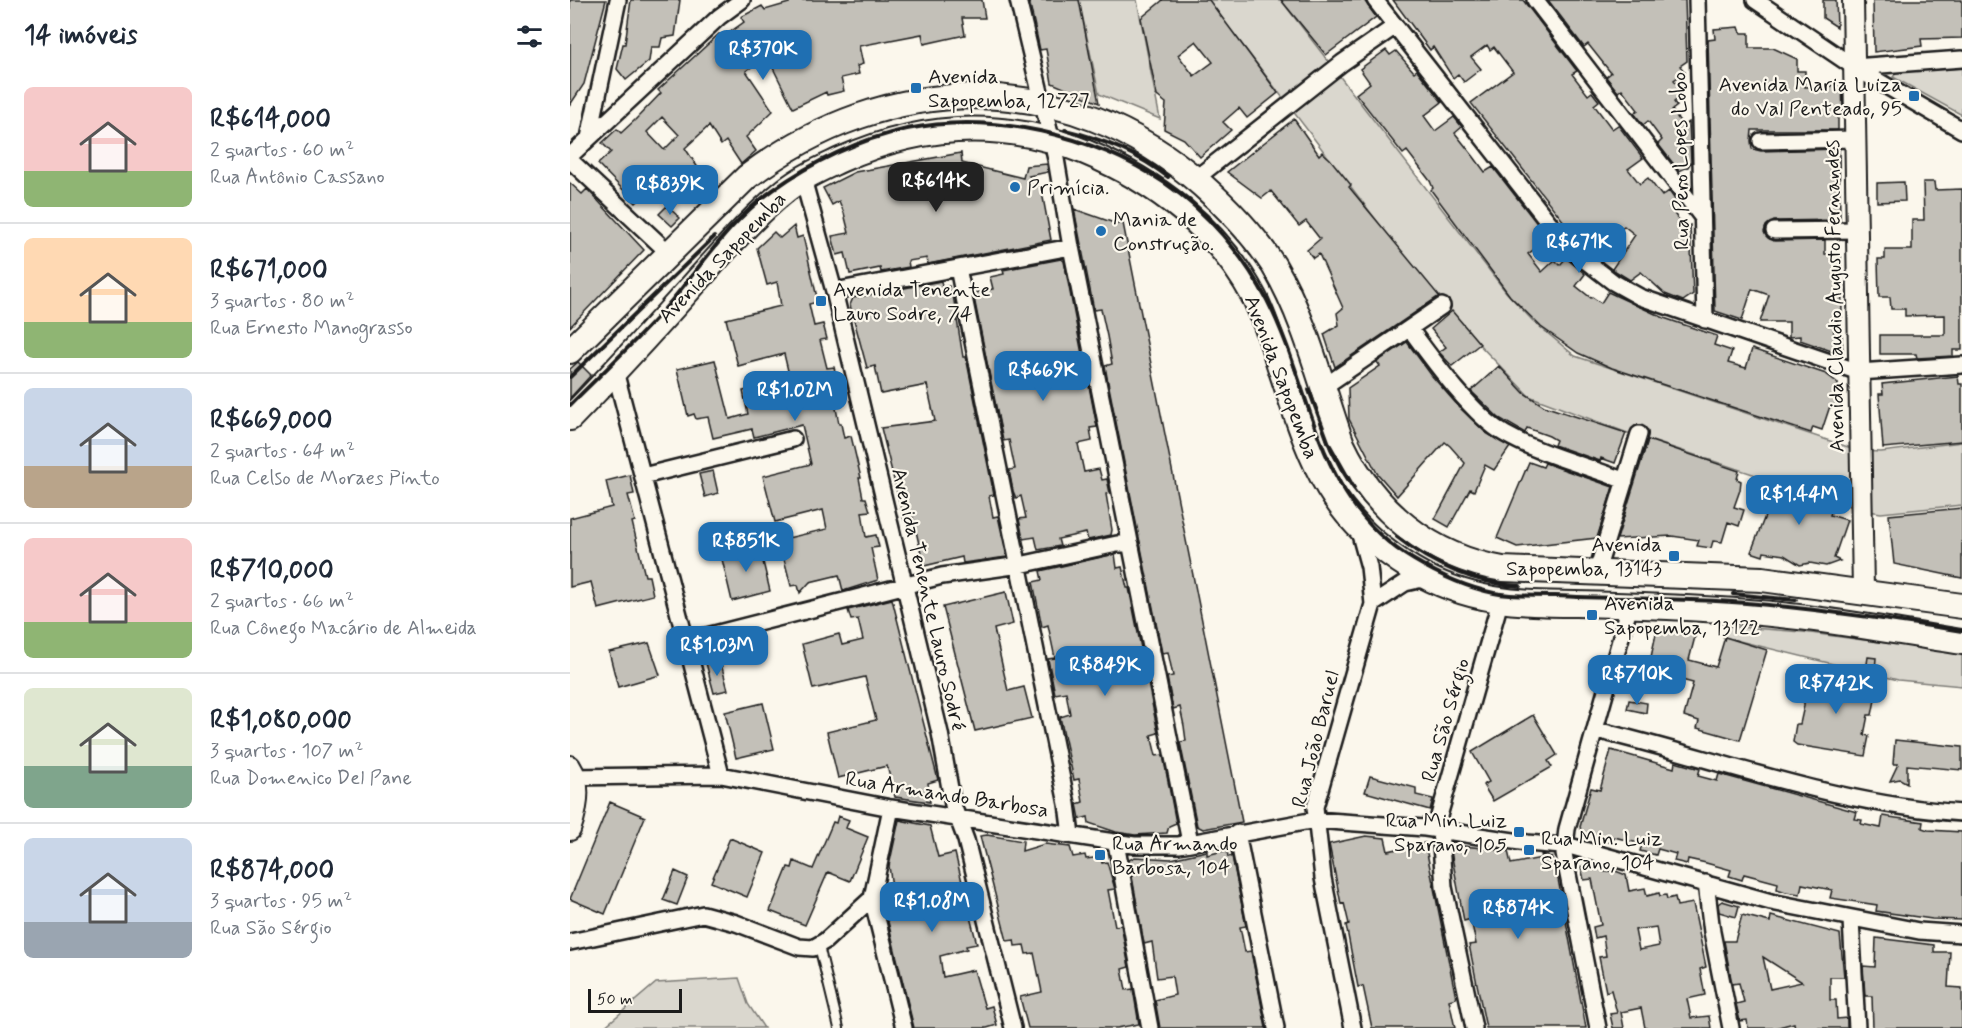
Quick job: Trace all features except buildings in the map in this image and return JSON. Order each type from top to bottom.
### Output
[{"type":"main road","name":"Avenida Sapopemba","points":[[570,351],[747,177],[768,162],[817,135],[839,124],[892,106],[932,98],[1011,97],[1042,102],[1106,122],[1138,138],[1195,179],[1247,229],[1273,265],[1292,300],[1322,388],[1352,464],[1387,511],[1412,533],[1474,564],[1493,567],[1796,582],[1962,606]]},
{"type":"main road","name":"Avenida Sapopemba","points":[[570,418],[750,222],[791,186],[873,146],[904,136],[974,129],[1030,134],[1124,168],[1160,192],[1224,250],[1256,301],[1312,459],[1326,487],[1374,542],[1427,578],[1479,597],[1500,602],[1630,605],[1793,617],[1962,642]]},
{"type":"main road","points":[[803,179],[801,163],[817,135]]},
{"type":"main road","points":[[1493,567],[1501,584],[1500,602]]},
{"type":"main road","points":[[1500,602],[1537,579],[1570,571]]},
{"type":"main road","points":[[1630,605],[1648,590],[1664,582],[1682,578],[1716,577]]},
{"type":"main road","points":[[1793,617],[1829,617],[1850,612],[1861,603],[1863,591]]},
{"type":"street","points":[[589,138],[618,0]]},
{"type":"street","points":[[1018,0],[1051,140],[1190,842]]},
{"type":"street","points":[[1375,0],[1569,248],[1613,282],[1640,297],[1705,321],[1859,372],[1962,364]]},
{"type":"street","points":[[1535,0],[1702,217]]},
{"type":"street","name":"Rua Pero Lopes Lobo","points":[[1697,0],[1705,321]]},
{"type":"street","points":[[1755,0],[1854,67],[1962,130]]},
{"type":"street","name":"Avenida Claudio Augusto Fernandes","points":[[1853,0],[1863,591]]},
{"type":"street","points":[[669,253],[570,158],[719,16],[740,1]]},
{"type":"street","points":[[1195,179],[1342,63],[1394,27]]},
{"type":"street","points":[[1854,67],[1962,59]]},
{"type":"street","points":[[1761,141],[1855,139]]},
{"type":"street","name":"Avenida Tenente Lauro Sodré","points":[[803,179],[834,291],[958,819],[966,840],[1013,1028]]},
{"type":"street","points":[[1774,231],[1857,230]]},
{"type":"street","points":[[834,291],[1071,247]]},
{"type":"street","points":[[958,268],[1020,565],[1067,804],[1071,835]]},
{"type":"street","points":[[1322,388],[1442,306]]},
{"type":"street","points":[[1410,329],[1483,417],[1503,433],[1531,447],[1625,481]]},
{"type":"street","points":[[615,371],[721,775]]},
{"type":"street","points":[[1597,571],[1639,434]]},
{"type":"street","points":[[643,476],[793,439]]},
{"type":"street","name":"Rua João Baruel","points":[[1353,1028],[1323,878],[1315,807],[1373,604],[1366,551],[1355,522]]},
{"type":"street","points":[[687,642],[942,576],[1020,565],[1117,544],[1131,544]]},
{"type":"street","points":[[1373,604],[1405,583],[1427,578]]},
{"type":"street","name":"Rua São Sérgio","points":[[1474,1028],[1444,886],[1439,816],[1500,602]]},
{"type":"street","points":[[1598,1028],[1564,854],[1630,605]]},
{"type":"street","points":[[1596,730],[1854,800],[1924,811],[1962,813]]},
{"type":"street","points":[[570,830],[576,813],[572,773]]},
{"type":"street","name":"Rua Armando Barbosa","points":[[572,773],[721,775],[958,819],[1116,843],[1158,846],[1316,820],[1439,831],[1565,846],[1706,883],[1770,903],[1919,931],[1962,934]]},
{"type":"street","points":[[891,808],[872,898],[904,1028]]},
{"type":"street","points":[[1237,833],[1276,1028]]},
{"type":"street","points":[[1116,843],[1150,1028]]},
{"type":"street","points":[[1706,883],[1712,932],[1731,1028]]},
{"type":"street","points":[[570,942],[703,914],[736,923],[799,947],[819,946],[872,898]]},
{"type":"street","points":[[1851,920],[1857,1028]]},
{"type":"lane","points":[[819,946],[839,1028]]},
{"type":"shaded area","points":[[1079,0],[1137,0],[1160,119],[1099,94]]},
{"type":"shaded area","points":[[1208,0],[1281,0],[1506,292],[1533,321],[1575,356],[1860,451],[1881,452],[1962,442],[1962,505],[1881,513],[1862,510],[1625,432],[1529,396],[1442,306]]},
{"type":"shaded area","points":[[1962,68],[1962,115],[1893,77],[1897,72]]},
{"type":"shaded area","points":[[1726,626],[1803,632],[1962,653],[1962,686],[1898,680],[1723,637]]},
{"type":"shaded area","points":[[739,978],[748,1004],[764,1028],[603,1028],[656,983]]},
{"type":"railway","points":[[570,405],[662,312],[742,217],[773,190],[820,161],[854,145],[889,133],[940,124],[973,123],[1041,131],[1074,140],[1137,166],[1181,195],[1210,221],[1236,251],[1267,300],[1283,335],[1321,442],[1336,476],[1356,508],[1381,536],[1433,571],[1452,580],[1501,594],[1746,603],[1962,631]]},
{"type":"railway","points":[[1065,130],[1119,148],[1168,177]]},
{"type":"railway","points":[[570,377],[714,237]]},
{"type":"railway","points":[[1309,390],[1329,444],[1354,488]]},
{"type":"railway","points":[[1397,537],[1424,556],[1455,571],[1487,581],[1520,586]]},
{"type":"railway","points":[[1733,594],[1796,600]]},
{"type":"place","name":"Avenida Sapopemba, 12727","points":[[916,88]]},
{"type":"place","name":"Avenida Maria Luiza do Val Penteado, 95","points":[[1914,96]]},
{"type":"place","name":"Primícia.","points":[[1015,187]]},
{"type":"place","name":"Mania de Construção.","points":[[1101,231]]},
{"type":"place","name":"Avenida Tenente Lauro Sodre, 74","points":[[821,301]]},
{"type":"place","name":"Avenida Sapopemba, 13143","points":[[1674,556]]},
{"type":"place","name":"Avenida Sapopemba, 13122","points":[[1592,615]]},
{"type":"place","name":"Rua Min. Luiz Sparano, 105","points":[[1519,832]]},
{"type":"place","name":"Rua Min. Luiz Sparano, 104","points":[[1529,850]]},
{"type":"place","name":"Rua Armando Barbosa, 104","points":[[1100,855]]}]
